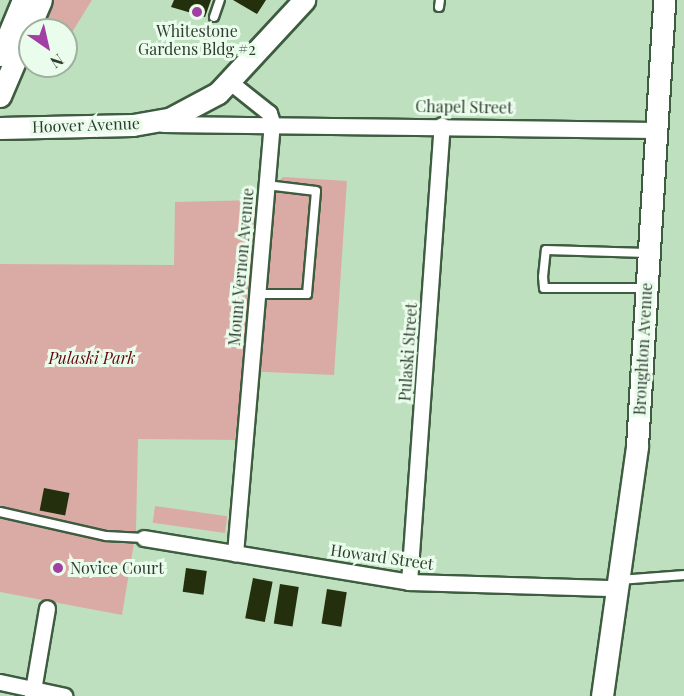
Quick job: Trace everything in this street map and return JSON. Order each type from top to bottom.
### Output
[{"type":"street","points":[[0,55],[23,0]]},
{"type":"street","points":[[0,96],[41,0]]},
{"type":"street","name":"Hoover Avenue","points":[[0,128],[133,125],[188,110],[230,82],[304,0]]},
{"type":"street","name":"Broughton Avenue","points":[[602,696],[637,446],[664,0]]},
{"type":"street","points":[[133,125],[272,122],[269,113],[230,82]]},
{"type":"street","name":"Chapel Street","points":[[272,122],[655,130]]},
{"type":"street","name":"Mount Vernon Avenue","points":[[235,553],[274,186],[272,122]]},
{"type":"street","name":"Pulaski Street","points":[[409,582],[442,125]]},
{"type":"street","name":"Howard Street","points":[[144,538],[409,582],[618,584]]},
{"type":"street","points":[[33,693],[47,608]]},
{"type":"street","points":[[0,682],[33,693],[65,696]]},
{"type":"lane","points":[[214,17],[220,0]]},
{"type":"lane","points":[[264,294],[307,294],[316,191],[274,186]]},
{"type":"lane","points":[[646,287],[544,288],[543,277],[546,250],[648,252]]},
{"type":"lane","points":[[0,512],[106,536],[144,538]]},
{"type":"lane","points":[[618,584],[684,575]]},
{"type":"green space","points":[[49,0],[92,0],[78,23],[78,18],[41,18]]},
{"type":"green space","name":"Pulaski Park","points":[[283,177],[347,181],[334,375],[243,371],[235,440],[138,439],[136,531],[122,615],[0,592],[0,264],[174,265],[175,202],[260,200]]},
{"type":"green space","points":[[155,506],[227,516],[225,533],[153,523]]},
{"type":"building","name":"Whitestone Gardens Bldg #2","points":[[174,0],[211,0],[205,17],[171,7]]},
{"type":"building","points":[[233,0],[266,0],[257,14]]},
{"type":"building","points":[[44,488],[70,493],[65,516],[40,511]]},
{"type":"building","points":[[186,568],[207,571],[203,595],[183,592]]},
{"type":"building","points":[[253,578],[273,582],[265,622],[245,618]]},
{"type":"building","points":[[280,584],[299,587],[293,626],[274,624]]},
{"type":"building","points":[[327,589],[347,592],[341,627],[322,624]]},
{"type":"place","name":"Whitestone Gardens Bldg #2","points":[[197,12]]},
{"type":"place","name":"Novice Court","points":[[58,568]]}]
